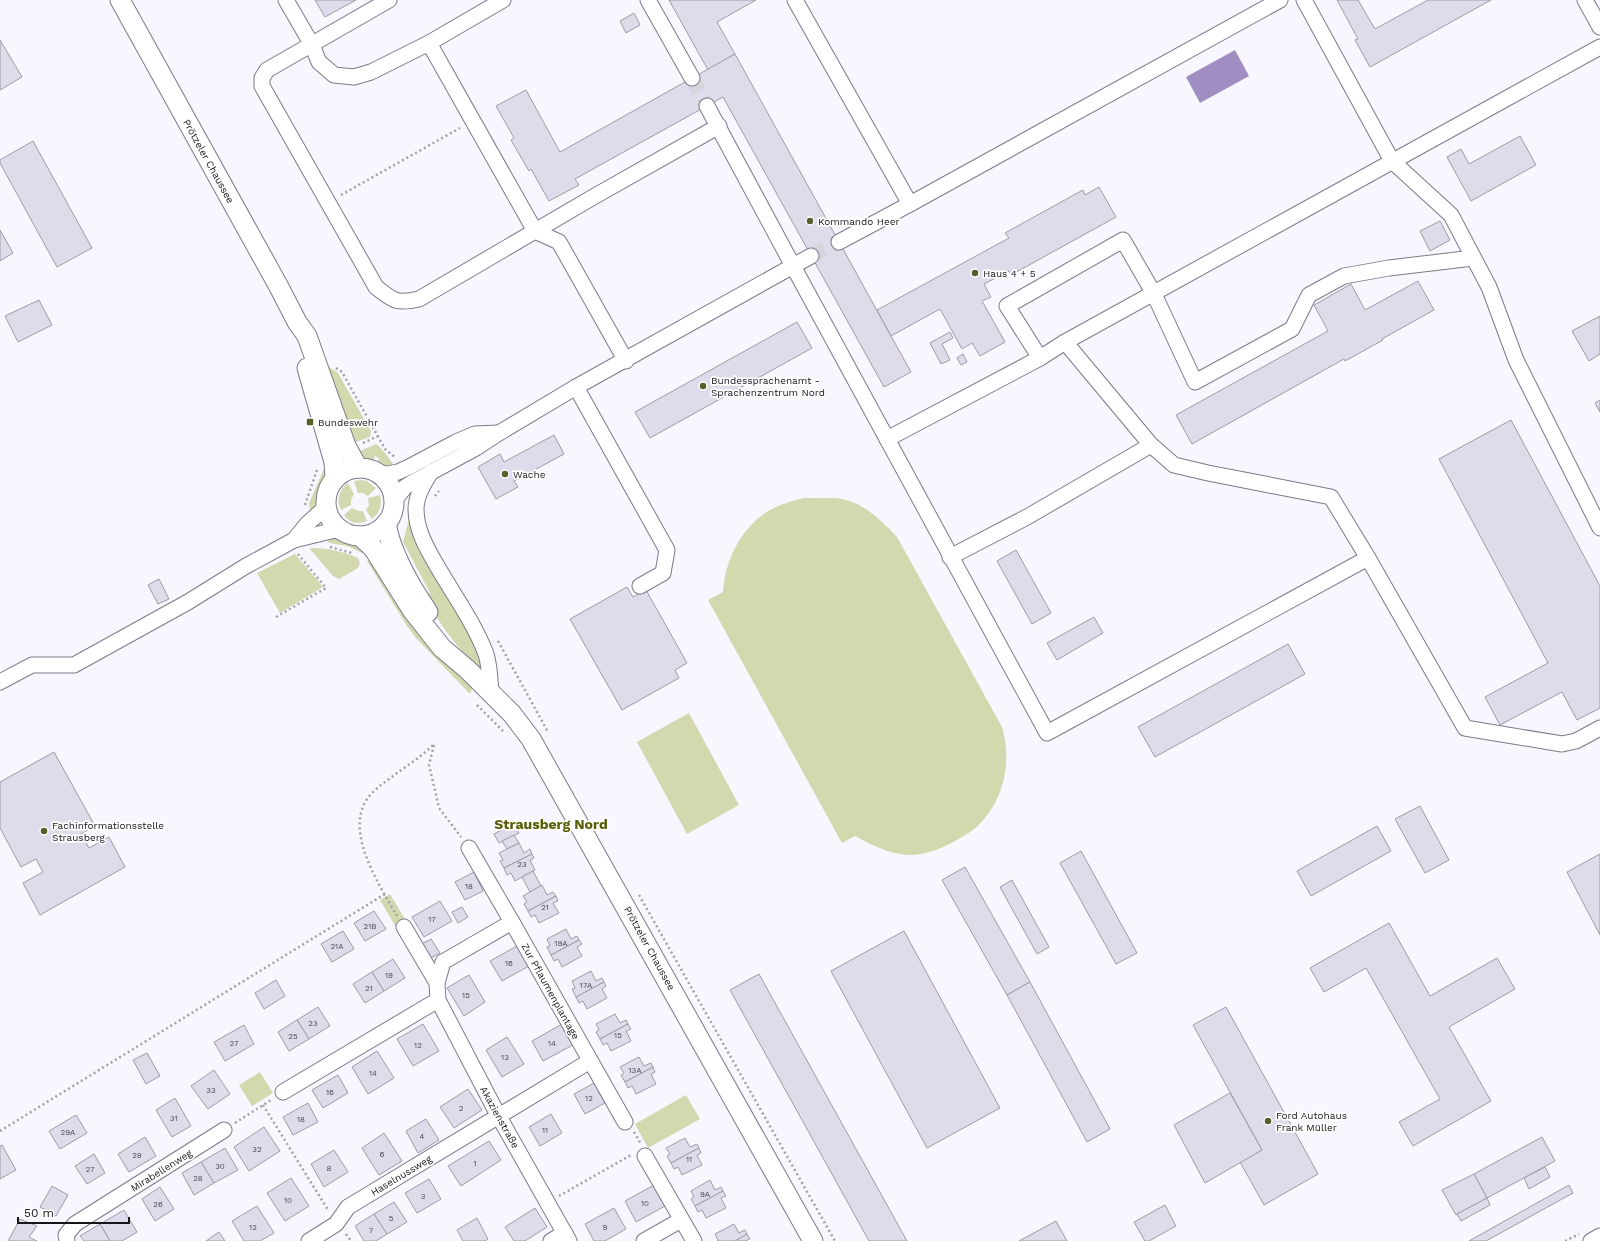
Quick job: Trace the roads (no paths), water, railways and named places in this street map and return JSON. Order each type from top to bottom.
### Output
[{"type":"main road","name":"Prötzeler Chaussee","points":[[120,0],[276,280],[297,322],[307,336],[346,446],[358,468]]},
{"type":"main road","name":"Prötzeler Chaussee","points":[[297,322],[309,379],[334,462],[335,478]]},
{"type":"main road","points":[[339,529],[332,521],[326,507],[327,492],[335,478],[348,470],[358,468],[368,469],[381,475],[390,487],[393,502],[392,512],[386,523],[376,532],[360,536]]},
{"type":"main road","name":"Prötzeler Chaussee","points":[[386,523],[389,540],[406,575],[424,606],[468,669],[483,699],[512,714],[532,739],[540,752],[813,1241]]},
{"type":"main road","name":"Prötzeler Chaussee","points":[[339,529],[351,535],[360,536],[376,552],[412,610],[429,633],[442,648],[468,669]]},
{"type":"street","points":[[286,0],[312,45],[319,62],[334,75],[354,77],[371,72],[429,43],[503,0]]},
{"type":"street","points":[[389,0],[267,70],[262,78],[262,86],[376,287],[390,298],[404,303],[419,299],[719,126]]},
{"type":"street","points":[[648,0],[692,78]]},
{"type":"street","points":[[794,0],[910,204]]},
{"type":"street","points":[[839,242],[1280,0]]},
{"type":"street","points":[[1304,0],[1392,161],[1451,215],[1489,287],[1516,360],[1600,528]]},
{"type":"street","points":[[1585,0],[1600,27]]},
{"type":"street","points":[[429,43],[535,231],[559,242],[626,361]]},
{"type":"street","points":[[887,439],[1040,358],[1065,342],[1600,47]]},
{"type":"street","points":[[707,106],[950,557],[1047,733],[1368,558]]},
{"type":"street","points":[[1040,358],[1007,306],[1123,240],[1154,294],[1195,382],[1292,329],[1309,295],[1344,276],[1389,268],[1473,258]]},
{"type":"street","points":[[393,502],[405,487],[476,448],[576,387],[626,361],[811,256]]},
{"type":"street","points":[[1065,342],[1151,445],[1174,465],[1208,474],[1331,497],[1368,558],[1465,728],[1562,744],[1576,741],[1600,728]]},
{"type":"street","points":[[576,387],[667,550],[663,574],[640,586]]},
{"type":"street","points":[[381,475],[398,472],[474,434],[499,433]]},
{"type":"street","points":[[950,557],[1027,517],[1151,445]]},
{"type":"street","points":[[431,472],[421,490],[416,508],[418,527],[430,553],[470,622],[486,655],[490,674],[483,699]]},
{"type":"street","points":[[294,545],[306,524],[326,507]]},
{"type":"street","points":[[0,682],[32,665],[74,665],[188,602],[246,566],[294,545],[339,529]]},
{"type":"street","name":"Zur Pflaumenplantage","points":[[469,848],[625,1122]]},
{"type":"street","points":[[437,983],[443,962],[512,922]]},
{"type":"street","name":"Akazienstraße","points":[[404,926],[437,983],[438,1000],[498,1115],[567,1237],[551,1241]]},
{"type":"street","points":[[283,1092],[438,1000]]},
{"type":"street","points":[[498,1115],[590,1061]]},
{"type":"street","name":"Haselnussweg","points":[[309,1241],[336,1224],[348,1207],[498,1115]]},
{"type":"street","name":"Mirabellenweg","points":[[67,1241],[66,1235],[75,1224],[224,1130]]},
{"type":"street","points":[[644,1152],[694,1241]]},
{"type":"street","points":[[644,1241],[681,1220]]},
{"type":"street","points":[[1591,1241],[1600,1236]]},
{"type":"tunnel","points":[[692,78],[707,106]]},
{"type":"tunnel","points":[[811,256],[839,242]]},
{"type":"place","name":"Kommando Heer","points":[[810,221]]},
{"type":"place","name":"Haus 4 + 5","points":[[975,273]]},
{"type":"place","name":"Bundessprachenamt - Sprachenzentrum Nord","points":[[703,386]]},
{"type":"place","name":"Bundeswehr","points":[[310,422]]},
{"type":"place","name":"Wache","points":[[505,474]]},
{"type":"place","name":"Fachinformationsstelle Strausberg","points":[[44,831]]},
{"type":"place","name":"Ford Autohaus Frank Müller","points":[[1268,1121]]},
{"type":"district","name":"Strausberg Nord","points":[[551,824]]}]
